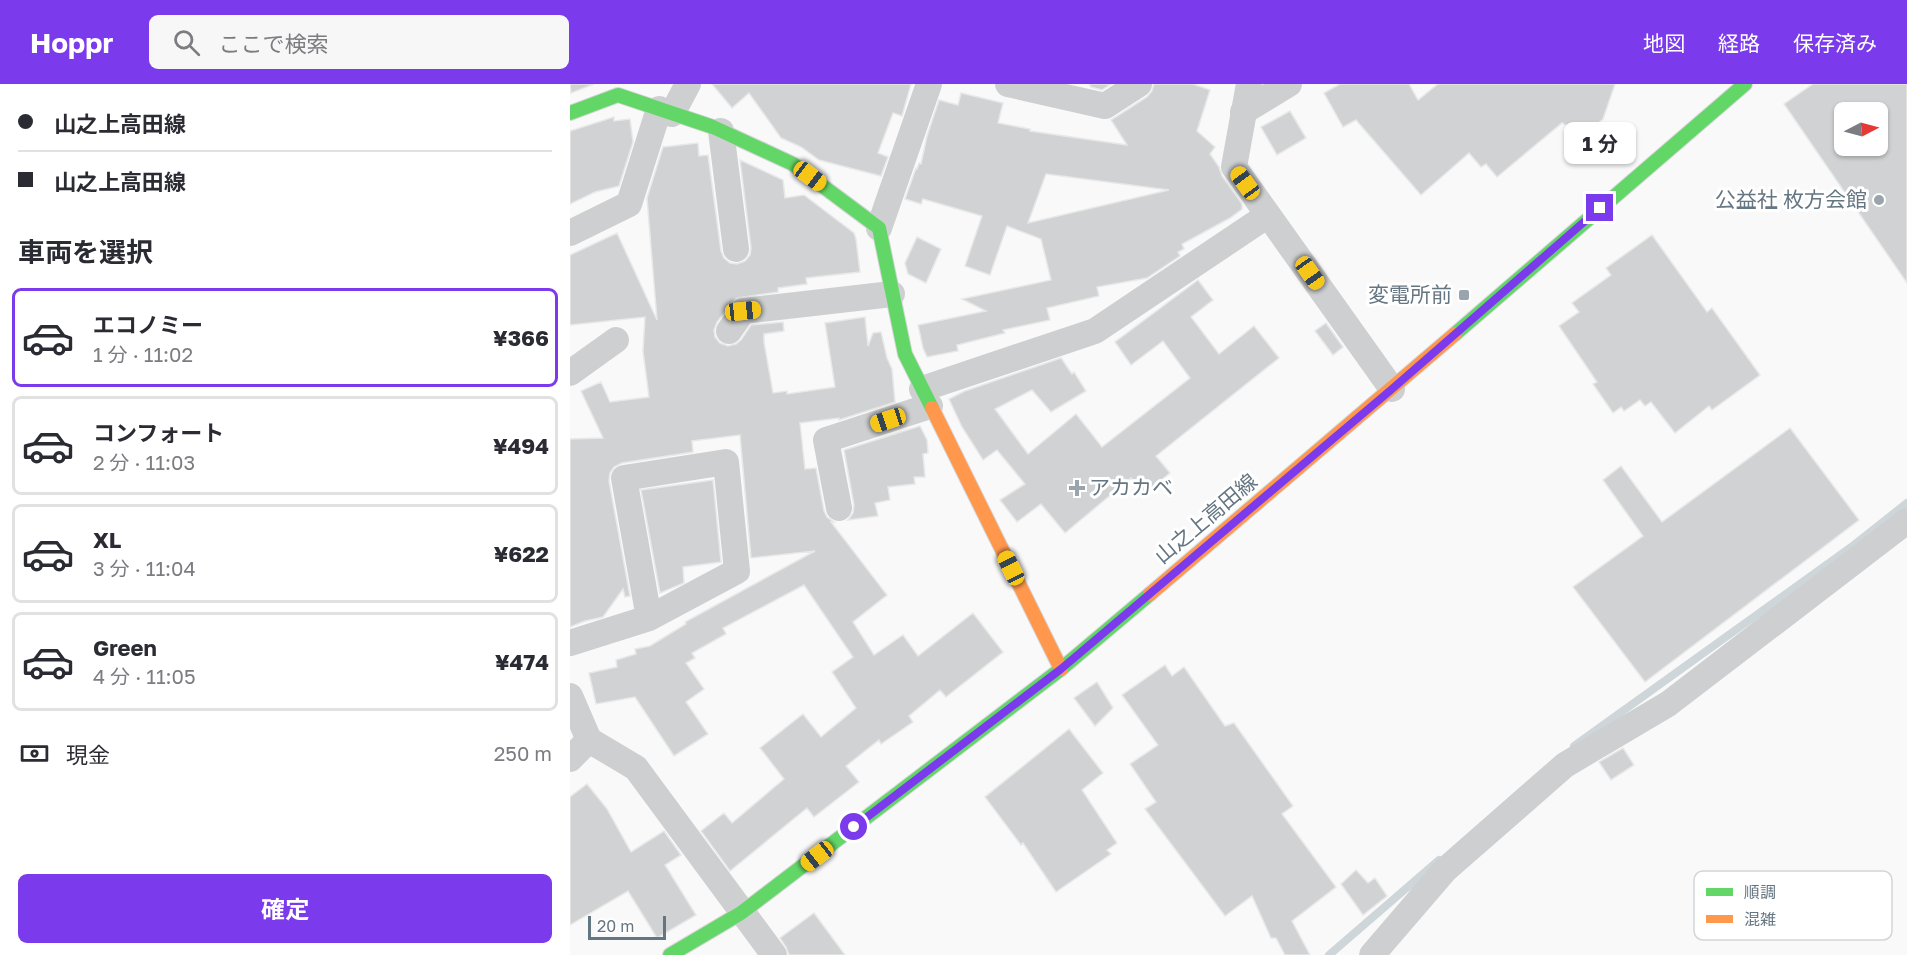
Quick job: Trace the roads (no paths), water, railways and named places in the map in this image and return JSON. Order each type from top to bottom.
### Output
[{"type":"street","points":[[570,233],[629,204],[665,112],[688,84]]},
{"type":"street","points":[[929,84],[879,228],[905,354],[1061,669]]},
{"type":"street","points":[[1008,84],[1051,89],[1106,106],[1139,84]]},
{"type":"street","points":[[1249,84],[1234,167],[1392,389]]},
{"type":"street","points":[[1243,112],[1289,84]]},
{"type":"street","name":"山之上高田線","points":[[670,955],[741,913],[1061,669],[1392,389],[1739,86]]},
{"type":"street","points":[[570,113],[619,89],[665,112],[722,131],[793,164],[879,228]]},
{"type":"street","points":[[722,131],[736,249]]},
{"type":"street","points":[[839,507],[826,440],[1095,331],[1268,215]]},
{"type":"street","points":[[729,330],[743,311],[892,294]]},
{"type":"street","points":[[570,373],[616,340]]},
{"type":"street","points":[[570,643],[649,618],[737,571],[726,462],[624,478],[649,618]]},
{"type":"street","points":[[1372,955],[1444,870],[1565,765],[1668,704],[1907,521]]},
{"type":"street","points":[[570,696],[589,740],[636,768],[774,955]]},
{"type":"street","points":[[570,759],[589,740]]},
{"type":"waterway","points":[[1574,746],[1854,545],[1907,503]]},
{"type":"waterway","points":[[1329,955],[1439,860]]},
{"type":"place","name":"公益社 枚方会館","points":[[1879,200]]},
{"type":"place","name":"変電所前","points":[[1464,295]]},
{"type":"place","name":"アカカベ","points":[[1077,488]]}]
